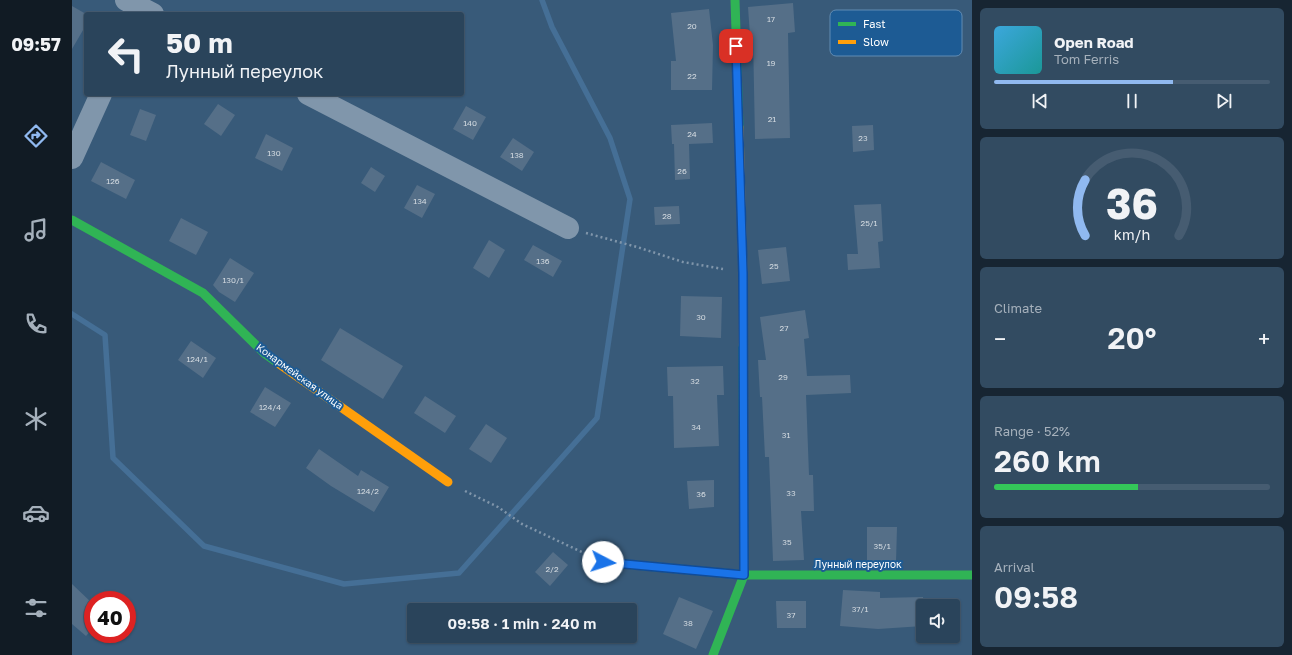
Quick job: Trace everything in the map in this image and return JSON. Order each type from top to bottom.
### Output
[{"type":"street","points":[[713,655],[744,575],[743,273],[734,0]]},
{"type":"street","points":[[72,158],[100,96]]},
{"type":"street","points":[[312,96],[568,228]]},
{"type":"street","name":"Конармейская улица","points":[[72,220],[203,293],[264,353],[448,482]]},
{"type":"street","name":"Лунный переулок","points":[[603,562],[744,575],[972,576]]},
{"type":"path","points":[[606,238],[683,262],[743,273]]},
{"type":"path","points":[[448,482],[498,507],[522,524],[603,562]]},
{"type":"building","points":[[793,3],[795,32],[788,33],[790,138],[755,139],[753,36],[750,36],[748,7]]},
{"type":"building","points":[[72,6],[84,13],[84,28],[72,49]]},
{"type":"building","points":[[709,9],[713,45],[712,90],[671,90],[671,61],[676,61],[671,13]]},
{"type":"building","points":[[218,104],[235,115],[221,136],[204,124]]},
{"type":"building","points":[[466,106],[486,117],[473,140],[453,129]]},
{"type":"building","points":[[140,109],[156,115],[146,141],[130,135]]},
{"type":"building","points":[[712,123],[713,143],[689,144],[690,179],[675,180],[674,144],[672,144],[671,125]]},
{"type":"building","points":[[873,125],[874,150],[853,152],[852,126]]},
{"type":"building","points":[[266,134],[293,148],[282,171],[255,158]]},
{"type":"building","points":[[513,138],[534,152],[522,171],[500,157]]},
{"type":"building","points":[[101,162],[135,180],[126,199],[91,181]]},
{"type":"building","points":[[371,167],[385,176],[375,192],[361,183]]},
{"type":"building","points":[[417,185],[435,194],[422,218],[404,208]]},
{"type":"building","points":[[881,204],[883,241],[878,242],[880,268],[848,270],[847,254],[858,254],[854,205]]},
{"type":"building","points":[[679,206],[680,224],[655,225],[654,207]]},
{"type":"building","points":[[181,218],[208,232],[196,255],[169,241]]},
{"type":"building","points":[[489,240],[505,250],[489,278],[473,268]]},
{"type":"building","points":[[533,245],[562,261],[553,277],[524,260]]},
{"type":"building","points":[[786,247],[790,281],[762,284],[758,250]]},
{"type":"building","points":[[230,258],[254,273],[235,302],[219,292],[213,285]]},
{"type":"building","points":[[681,296],[722,297],[721,338],[680,336]]},
{"type":"building","points":[[805,310],[809,338],[804,339],[807,376],[850,375],[851,393],[806,395],[809,475],[813,475],[814,511],[801,511],[804,560],[773,561],[769,457],[765,457],[762,397],[760,397],[758,360],[766,360],[760,317]]},
{"type":"building","points":[[340,328],[403,366],[383,399],[321,360]]},
{"type":"building","points":[[191,341],[216,358],[203,378],[178,360]]},
{"type":"building","points":[[723,366],[724,395],[717,395],[719,446],[674,448],[673,396],[668,396],[667,367]]},
{"type":"building","points":[[265,387],[291,403],[275,427],[250,412]]},
{"type":"building","points":[[425,396],[456,416],[445,433],[414,413]]},
{"type":"building","points":[[486,424],[507,438],[491,463],[469,449]]},
{"type":"building","points":[[319,449],[358,476],[361,470],[389,487],[374,512],[331,486],[306,468]]},
{"type":"building","points":[[714,480],[714,507],[689,509],[687,481]]},
{"type":"building","points":[[867,527],[897,527],[896,562],[867,562]]},
{"type":"building","points":[[553,552],[568,565],[550,586],[535,572]]},
{"type":"building","points":[[72,584],[84,595],[84,634],[72,624]]},
{"type":"building","points":[[843,590],[880,592],[880,598],[923,597],[923,599],[916,599],[916,626],[878,629],[840,626]]},
{"type":"building","points":[[679,597],[713,611],[696,649],[663,634]]},
{"type":"building","points":[[776,601],[806,601],[806,628],[777,628]]},
{"type":"waterway","points":[[72,314],[105,335],[113,458],[204,546],[344,584],[459,573],[597,418],[630,199],[610,138],[552,27],[542,0]]},
{"type":"traffic: fast","points":[[735,0],[739,127]]},
{"type":"traffic: fast","points":[[72,220],[203,293],[264,353],[278,363]]},
{"type":"traffic: fast","points":[[713,655],[744,575],[743,345]]},
{"type":"traffic: fast","points":[[603,562],[744,575],[972,575]]},
{"type":"traffic: slow","points":[[739,127],[743,273],[743,345]]},
{"type":"traffic: slow","points":[[278,363],[448,482]]},
{"type":"route","points":[[603,562],[744,575],[743,273],[736,46]]}]
